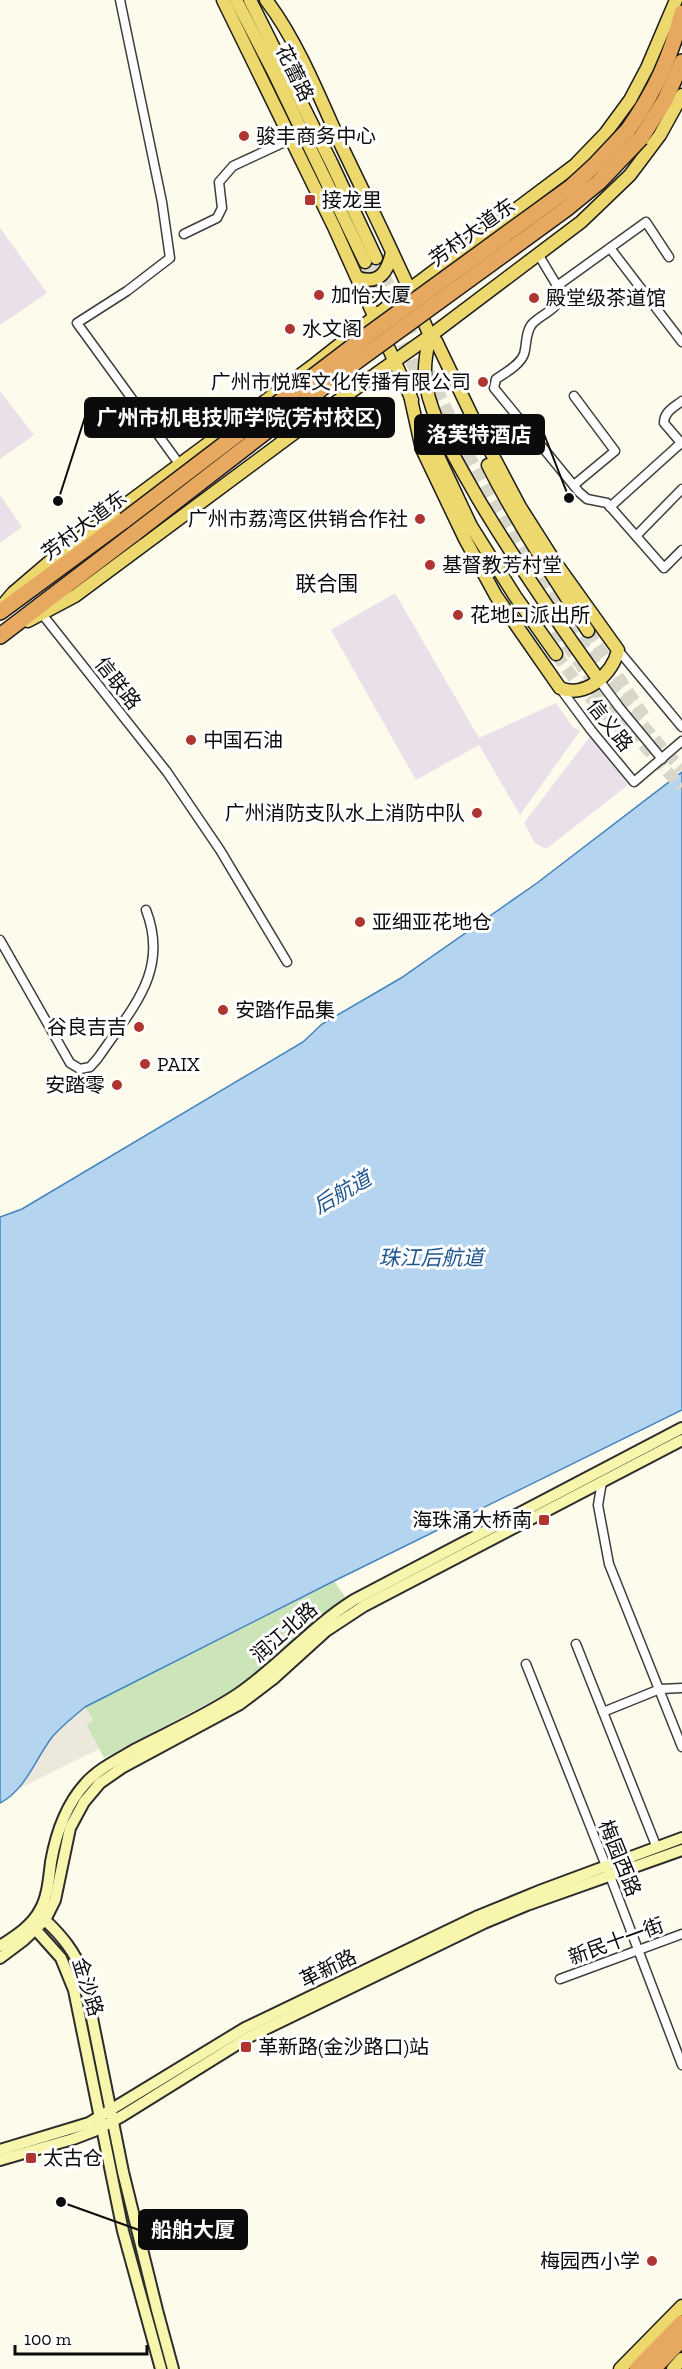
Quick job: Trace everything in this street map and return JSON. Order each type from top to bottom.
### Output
[{"type":"highway","name":"芳村大道东","points":[[634,134],[660,78],[682,13]]},
{"type":"highway","name":"芳村大道东","points":[[0,610],[130,527],[566,209],[599,182],[634,134],[665,100],[682,62]]},
{"type":"highway","name":"芳村大道东","points":[[3,634],[130,527]]},
{"type":"highway","points":[[637,2369],[682,2323]]},
{"type":"highway","points":[[653,2369],[682,2339]]},
{"type":"main road","points":[[223,0],[376,316],[394,361],[471,526],[515,596],[556,654]]},
{"type":"main road","name":"花蕾路","points":[[236,0],[371,260],[331,162],[250,0]]},
{"type":"main road","points":[[266,0],[281,22],[306,72],[410,289],[465,419],[504,497],[588,631]]},
{"type":"main road","name":"芳村大道东","points":[[0,610],[33,574],[558,180],[591,150],[630,100],[647,68],[676,0]]},
{"type":"main road","name":"芳村大道东","points":[[3,634],[75,596],[328,408],[430,336],[581,222],[630,175],[660,135],[682,95]]},
{"type":"main road","points":[[358,278],[366,281],[383,276],[392,252]]},
{"type":"main road","points":[[410,395],[422,449],[465,539],[496,596],[560,688],[577,692],[598,680],[614,664],[618,650],[530,524],[477,427],[436,341],[430,336]]},
{"type":"main road","points":[[430,336],[426,383],[452,452],[521,569],[598,680]]},
{"type":"main road","points":[[302,373],[328,408]]},
{"type":"main road","name":"润江北路","points":[[0,1946],[38,1923],[44,1903],[55,1841],[61,1825],[76,1796],[97,1772],[237,1695],[320,1623],[354,1600],[682,1428]]},
{"type":"main road","name":"润江北路","points":[[0,1958],[38,1923],[55,1900],[69,1828],[84,1802],[105,1779],[240,1704],[273,1679],[326,1631],[364,1606],[682,1440]]},
{"type":"main road","name":"革新路","points":[[0,2160],[73,2139],[291,2014],[484,1923],[682,1838]]},
{"type":"main road","name":"革新路","points":[[608,1871],[682,1850]]},
{"type":"main road","name":"金沙路","points":[[38,1923],[71,1948],[82,1973],[136,2228],[173,2369]]},
{"type":"main road","name":"金沙路","points":[[38,1923],[68,1971],[74,1990],[123,2231],[162,2369]]},
{"type":"main road","name":"革新路","points":[[0,2150],[101,2122]]},
{"type":"main road","points":[[620,2369],[682,2306]]},
{"type":"main road","points":[[673,2369],[682,2360]]},
{"type":"street","points":[[120,0],[162,202],[170,258],[127,291],[77,323],[180,465]]},
{"type":"street","points":[[183,234],[217,218],[222,207],[219,182],[233,166],[291,140]]},
{"type":"street","points":[[557,286],[646,222],[669,256]]},
{"type":"street","points":[[610,248],[682,342]]},
{"type":"street","points":[[538,254],[562,294],[560,302],[551,312],[533,324],[529,330],[524,356],[496,379],[494,388],[587,499],[607,503],[664,568],[682,550]]},
{"type":"street","points":[[574,396],[615,451],[574,485]]},
{"type":"street","points":[[610,507],[681,444],[664,423],[668,412],[682,401]]},
{"type":"street","points":[[636,536],[682,489]]},
{"type":"street","name":"信联路","points":[[42,614],[167,772],[220,850],[287,962]]},
{"type":"street","points":[[618,650],[682,727]]},
{"type":"street","points":[[598,680],[662,759],[682,741]]},
{"type":"street","name":"信义路","points":[[560,688],[634,782],[662,759]]},
{"type":"street","points":[[0,940],[70,1063],[80,1069],[90,1067],[99,1058],[144,990],[154,959],[153,929],[146,910]]},
{"type":"street","points":[[603,1482],[598,1505],[609,1564],[682,1747]]},
{"type":"street","points":[[576,1644],[657,1848]]},
{"type":"street","name":"梅园西路","points":[[526,1664],[682,2065]]},
{"type":"street","points":[[603,1712],[660,1689],[682,1688]]},
{"type":"street","name":"新民十一街","points":[[561,1979],[682,1934]]},
{"type":"shaded area","points":[[0,228],[47,293],[0,325]]},
{"type":"shaded area","points":[[0,391],[34,435],[0,459]]},
{"type":"shaded area","points":[[0,495],[22,527],[0,543]]},
{"type":"shaded area","points":[[395,593],[479,738],[556,703],[572,726],[580,731],[520,815],[479,745],[416,780],[331,630]]},
{"type":"shaded area","points":[[591,735],[628,785],[546,849],[535,843],[524,823]]},
{"type":"shaded area","points":[[85,1707],[93,1721],[87,1725],[99,1749],[14,1791],[29,1774],[52,1737]]},
{"type":"green space","points":[[334,1581],[346,1598],[237,1688],[104,1758],[86,1725],[93,1720],[85,1707]]},
{"type":"water","name":"珠江后航道","points":[[682,772],[682,1410],[334,1581],[85,1707],[53,1736],[24,1782],[0,1803],[0,1217],[22,1209],[303,1042],[322,1024],[401,978],[537,883]]},
{"type":"tunnel","points":[[376,258],[466,450],[508,526],[570,626],[605,676],[661,747],[682,769]]},
{"type":"tunnel","points":[[365,262],[425,391]]},
{"type":"tunnel","points":[[556,630],[616,711],[682,787]]},
{"type":"tunnel","points":[[588,631],[644,716]]},
{"type":"tunnel","points":[[556,654],[580,687],[626,735]]},
{"type":"place","name":"骏丰商务中心","points":[[244,136]]},
{"type":"place","name":"接龙里","points":[[310,200]]},
{"type":"place","name":"加怡大厦","points":[[319,295]]},
{"type":"place","name":"殿堂级茶道馆","points":[[534,298]]},
{"type":"place","name":"水文阁","points":[[290,329]]},
{"type":"place","name":"广州市悦辉文化传播有限公司","points":[[483,382]]},
{"type":"place","name":"洛芙特酒店","points":[[569,498]]},
{"type":"place","name":"广州市机电技师学院(芳村校区)","points":[[58,501]]},
{"type":"place","name":"广州市荔湾区供销合作社","points":[[420,519]]},
{"type":"place","name":"基督教芳村堂","points":[[430,565]]},
{"type":"place","name":"花地口派出所","points":[[458,615]]},
{"type":"place","name":"中国石油","points":[[191,740]]},
{"type":"place","name":"广州消防支队水上消防中队","points":[[477,813]]},
{"type":"place","name":"亚细亚花地仓","points":[[360,922]]},
{"type":"place","name":"安踏作品集","points":[[223,1010]]},
{"type":"place","name":"谷良吉吉","points":[[139,1027]]},
{"type":"place","name":"PAIX","points":[[145,1064]]},
{"type":"place","name":"安踏零","points":[[117,1085]]},
{"type":"place","name":"海珠涌大桥南","points":[[544,1520]]},
{"type":"place","name":"革新路(金沙路口)站","points":[[246,2047]]},
{"type":"place","name":"太古仓","points":[[31,2158]]},
{"type":"place","name":"船舶大厦","points":[[61,2202]]},
{"type":"place","name":"梅园西小学","points":[[652,2261]]},
{"type":"district","name":"联合围","points":[[327,583]]},
{"type":"water label","name":"后航道","points":[[342,1192]]}]
